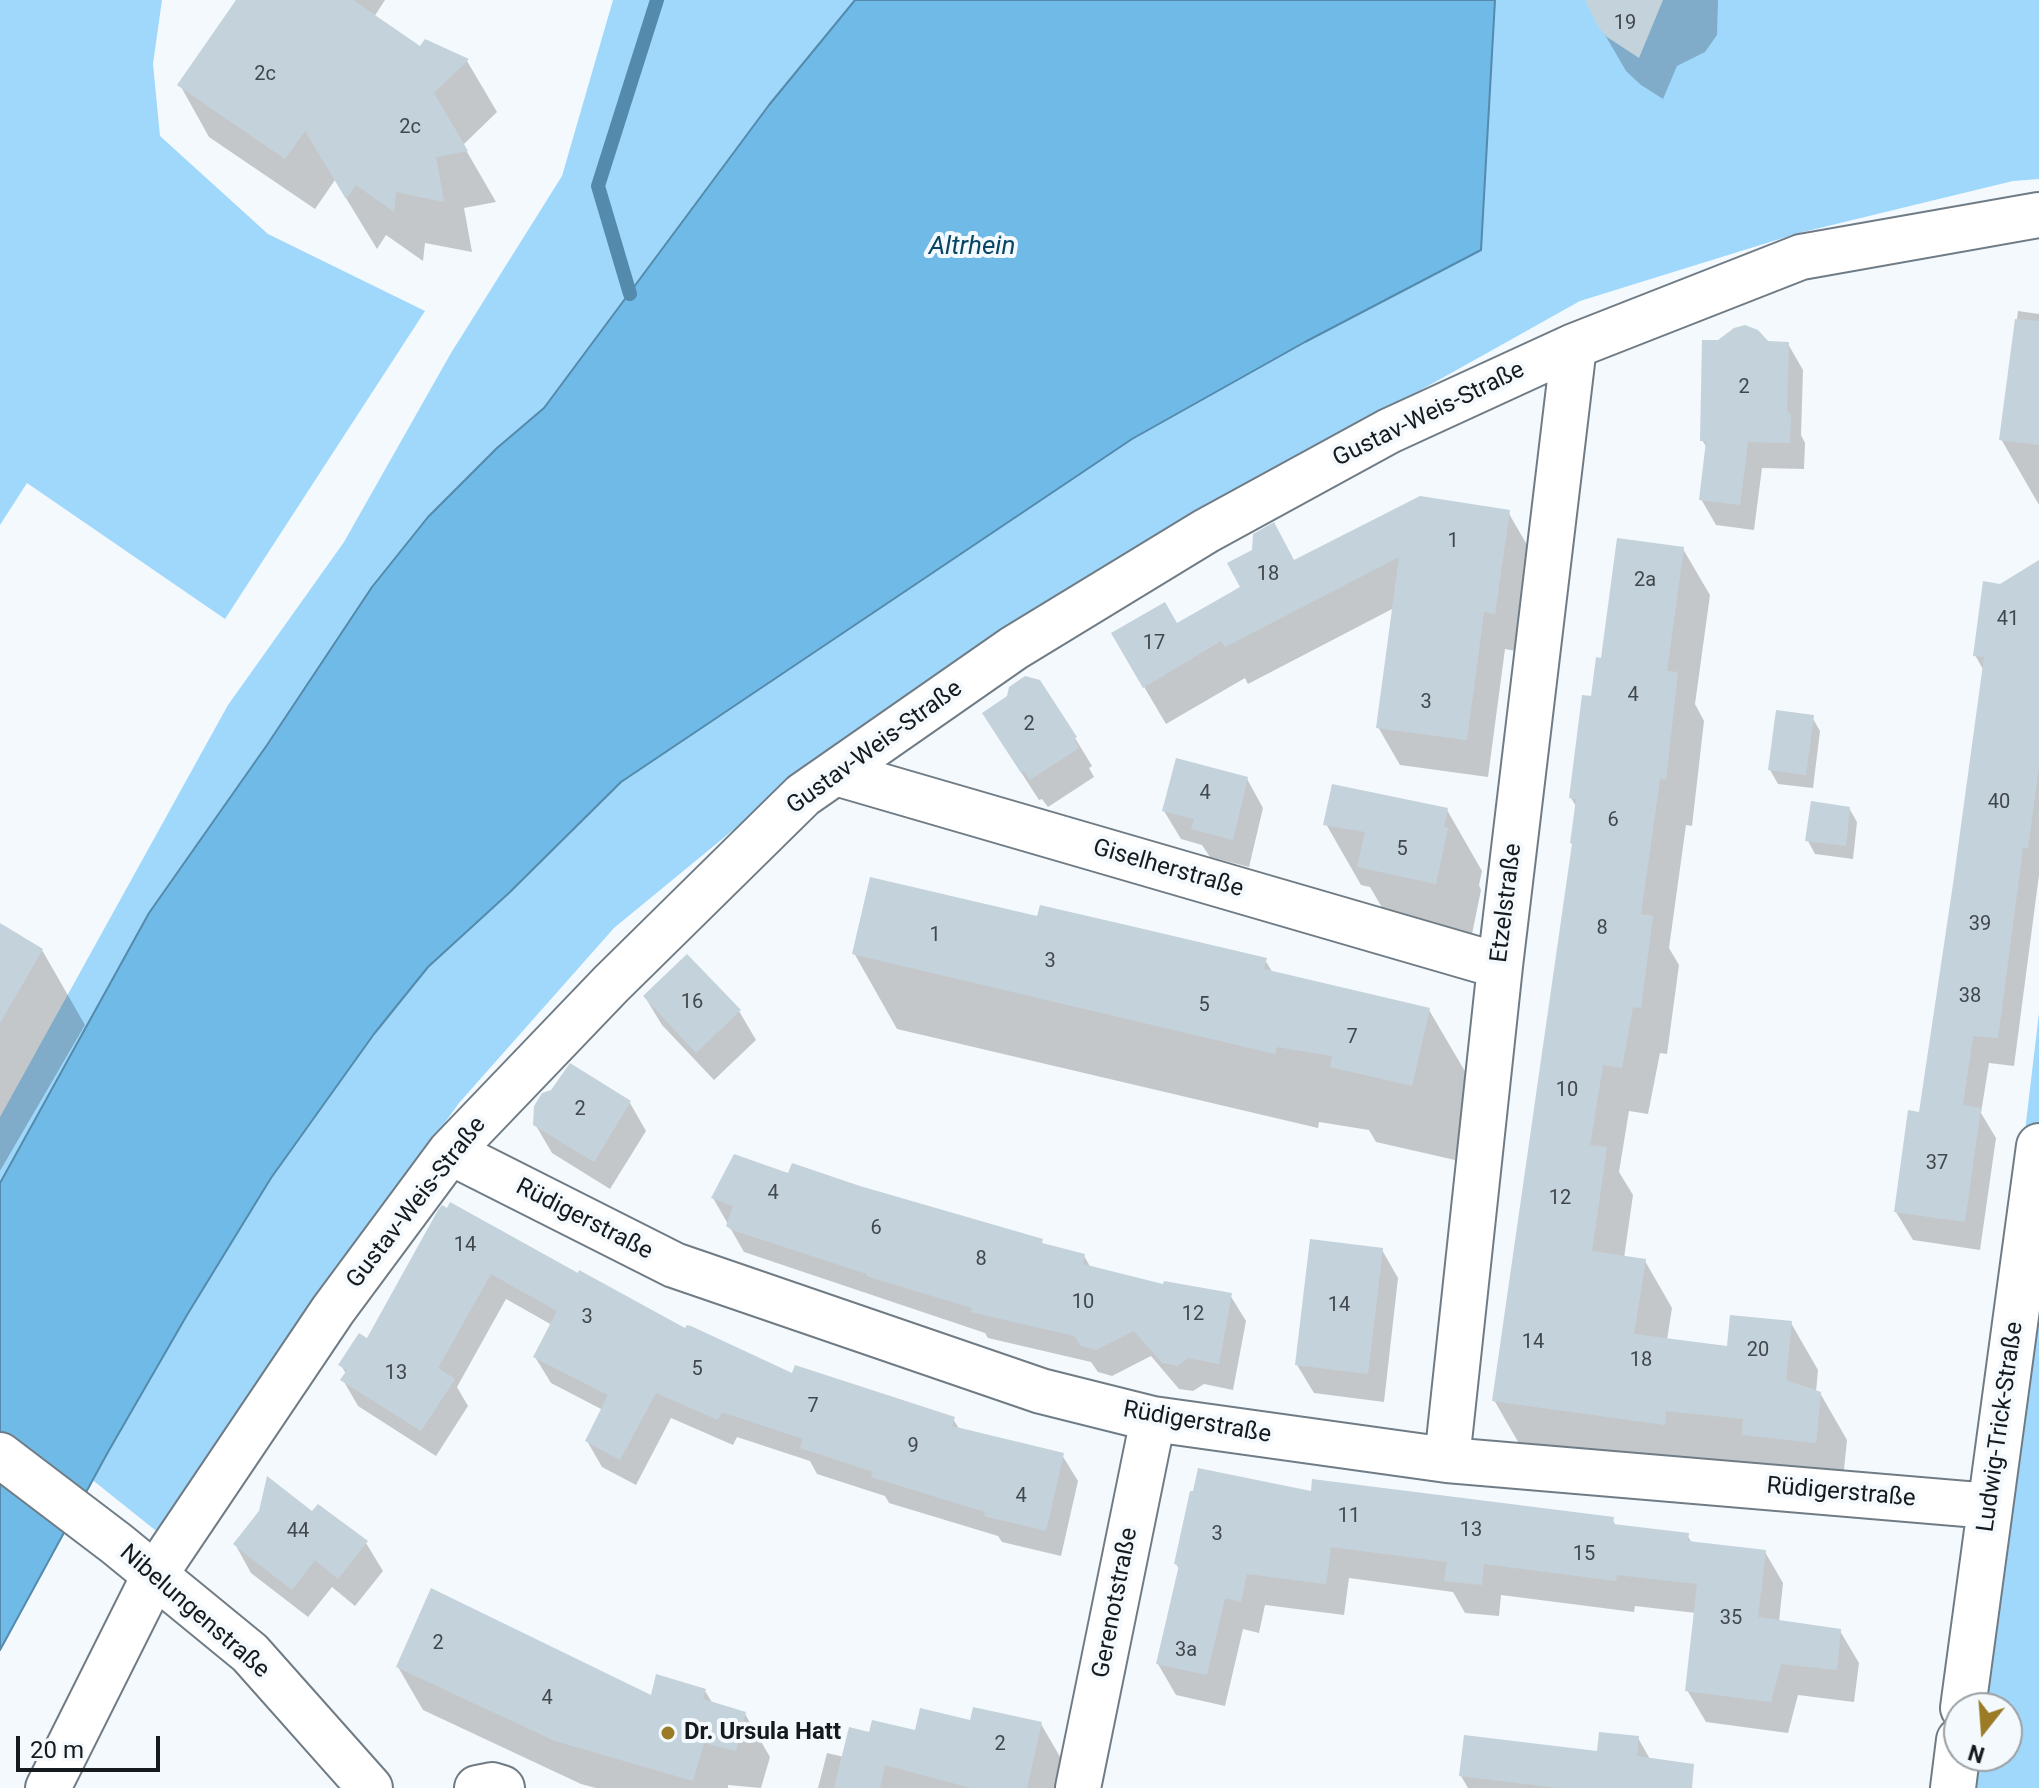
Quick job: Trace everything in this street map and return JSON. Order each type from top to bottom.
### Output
[{"type":"street","name":"Gustav-Weis-Straße","points":[[48,1788],[154,1576],[333,1310],[450,1152],[633,962],[803,795],[1014,648],[1206,531],[1389,431],[1574,346],[1801,257],[2039,215]]},
{"type":"street","name":"Etzelstraße","points":[[1447,1460],[1500,966],[1574,346]]},
{"type":"street","name":"Giselherstraße","points":[[836,773],[1500,966]]},
{"type":"street","name":"Ludwig-Trick-Straße","points":[[1965,1692],[2039,1146]]},
{"type":"street","name":"Rüdigerstraße","points":[[450,1152],[674,1265],[1041,1391],[1153,1419],[1447,1460],[1990,1506]]},
{"type":"street","name":"Gerenotstraße","points":[[1078,1788],[1153,1419]]},
{"type":"street","name":"Nibelungenstraße","points":[[0,1455],[117,1544],[250,1653],[370,1788]]},
{"type":"street","points":[[477,1788],[492,1785],[502,1788]]},
{"type":"shaded area","points":[[0,0],[162,0],[153,64],[160,136],[268,234],[425,311],[225,619],[27,483],[0,525]]},
{"type":"shaded area","name":"Altrhein","points":[[613,0],[2039,0],[2039,179],[2013,181],[1799,233],[1580,301],[1208,509],[828,752],[614,928],[459,1103],[319,1299],[180,1550],[0,1406],[0,1117],[228,705],[344,542],[451,353],[562,176]]},
{"type":"shaded area","points":[[2039,1013],[2039,1788],[1945,1788],[1947,1772],[2023,1772],[2023,1692],[1957,1692]]},
{"type":"water","name":"Altrhein","points":[[855,0],[1495,0],[1481,250],[1305,342],[1132,439],[621,782],[510,892],[428,967],[374,1034],[271,1178],[187,1315],[0,1650],[0,1183],[149,913],[267,745],[372,587],[428,517],[497,448],[544,408],[769,105]]},
{"type":"building","points":[[236,0],[353,0],[420,46],[425,39],[469,59],[434,93],[468,151],[436,157],[444,202],[396,192],[394,212],[356,185],[346,199],[305,131],[285,159],[177,85]]},
{"type":"building","points":[[1585,0],[1663,0],[1639,58],[1607,37]]},
{"type":"building","points":[[2015,319],[2039,321],[2039,445],[1999,440]]},
{"type":"building","points":[[1745,325],[1758,330],[1768,341],[1789,342],[1787,411],[1791,414],[1790,443],[1748,442],[1740,505],[1699,500],[1706,441],[1700,441],[1702,340],[1718,340],[1734,328]]},
{"type":"building","points":[[1420,496],[1510,510],[1495,614],[1484,612],[1467,740],[1376,728],[1399,557],[1225,647],[1221,641],[1143,688],[1111,633],[1165,602],[1177,623],[1240,587],[1227,563],[1252,550],[1253,534],[1274,522],[1294,560]]},
{"type":"building","points":[[1617,538],[1684,547],[1667,671],[1678,672],[1666,780],[1660,779],[1641,914],[1653,916],[1641,1008],[1633,1007],[1622,1068],[1603,1065],[1590,1145],[1607,1147],[1592,1251],[1646,1259],[1634,1334],[1727,1346],[1730,1315],[1792,1321],[1786,1380],[1821,1392],[1816,1443],[1742,1435],[1743,1419],[1666,1411],[1665,1425],[1492,1401],[1572,844],[1576,799],[1569,798],[1582,695],[1591,696],[1596,657],[1601,658]]},
{"type":"building","points":[[2039,560],[2039,766],[2028,848],[2023,848],[1998,1038],[1973,1036],[1963,1105],[1981,1108],[1965,1222],[1894,1212],[1908,1110],[1919,1112],[1953,884],[1984,657],[1973,656],[1983,581],[2000,584]]},
{"type":"building","points":[[1025,676],[1040,680],[1077,737],[1074,739],[1079,748],[1030,780],[1024,771],[1021,773],[982,713],[1007,696],[1009,687]]},
{"type":"building","points":[[1776,710],[1814,715],[1806,775],[1768,770]]},
{"type":"building","points":[[1176,758],[1248,777],[1233,840],[1191,829],[1194,819],[1162,811]]},
{"type":"building","points":[[1332,784],[1448,808],[1444,827],[1448,828],[1436,884],[1357,867],[1365,832],[1323,825]]},
{"type":"building","points":[[1811,801],[1850,807],[1846,846],[1805,841]]},
{"type":"building","points":[[870,877],[1037,916],[1040,905],[1135,927],[1267,958],[1264,969],[1430,1008],[1412,1086],[1330,1067],[1332,1056],[1277,1047],[1275,1054],[852,954]]},
{"type":"building","points":[[0,923],[43,949],[0,1023]]},
{"type":"building","points":[[687,954],[741,1010],[696,1053],[643,996]]},
{"type":"building","points":[[570,1063],[631,1101],[594,1162],[533,1125],[534,1106],[542,1093],[551,1090]]},
{"type":"building","points":[[734,1154],[788,1173],[792,1163],[1043,1239],[1042,1243],[1085,1254],[1083,1264],[1163,1284],[1164,1281],[1232,1293],[1219,1364],[1188,1358],[1178,1366],[1162,1363],[1134,1331],[1096,1350],[1081,1346],[1074,1336],[971,1312],[972,1308],[732,1230],[726,1226],[733,1206],[711,1198]]},
{"type":"building","points":[[450,1202],[685,1328],[691,1326],[792,1373],[795,1365],[955,1417],[952,1426],[1064,1453],[1046,1531],[984,1516],[985,1512],[871,1477],[873,1472],[800,1448],[803,1439],[722,1412],[718,1420],[656,1393],[620,1460],[585,1441],[608,1395],[533,1357],[557,1311],[491,1274],[438,1368],[455,1379],[421,1431],[340,1380],[347,1370],[338,1365],[359,1333],[367,1338],[438,1210],[442,1205],[447,1208]]},
{"type":"building","points":[[1310,1239],[1383,1248],[1368,1374],[1295,1365]]},
{"type":"building","points":[[1198,1468],[1311,1491],[1312,1479],[1614,1517],[1613,1524],[1689,1533],[1688,1541],[1766,1550],[1758,1617],[1841,1629],[1837,1670],[1781,1664],[1771,1702],[1685,1691],[1697,1584],[1617,1575],[1616,1581],[1484,1564],[1482,1585],[1444,1581],[1447,1562],[1331,1547],[1326,1584],[1247,1574],[1241,1602],[1225,1598],[1207,1675],[1156,1664],[1179,1565],[1174,1564]]},
{"type":"building","points":[[267,1476],[312,1511],[318,1504],[368,1541],[338,1579],[315,1560],[292,1590],[233,1544],[259,1511]]},
{"type":"building","points":[[431,1588],[651,1695],[656,1674],[706,1689],[703,1699],[746,1712],[736,1751],[704,1743],[693,1781],[555,1741],[396,1667]]},
{"type":"building","points":[[973,1707],[1042,1722],[1027,1788],[971,1788],[885,1765],[880,1788],[834,1788],[849,1727],[869,1732],[872,1720],[915,1730],[920,1708],[970,1720]]},
{"type":"building","points":[[1599,1732],[1639,1736],[1637,1756],[1694,1764],[1692,1788],[1558,1788],[1459,1776],[1464,1735],[1597,1751]]},
{"type":"waterway","points":[[630,294],[598,186],[657,0]]},
{"type":"place","name":"Dr. Ursula Hatt","points":[[668,1733]]}]
